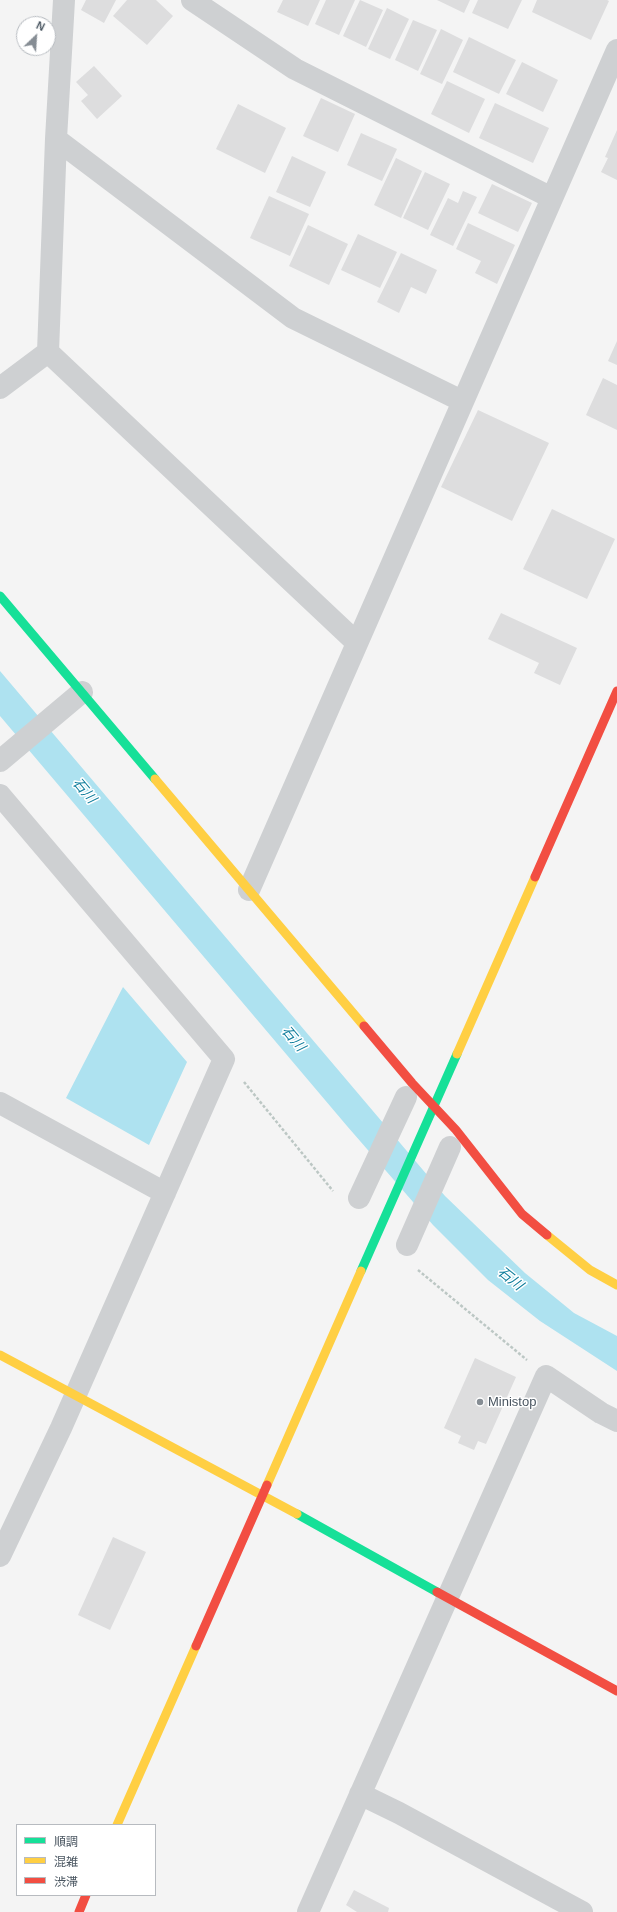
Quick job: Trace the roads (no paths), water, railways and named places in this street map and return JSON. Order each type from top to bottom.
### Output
[{"type":"street","points":[[64,0],[56,139],[48,352],[357,643]]},
{"type":"street","points":[[192,0],[201,8],[295,69],[552,198]]},
{"type":"street","points":[[249,890],[617,50]]},
{"type":"street","points":[[56,139],[293,318],[462,401]]},
{"type":"street","points":[[0,388],[48,352]]},
{"type":"street","points":[[0,596],[407,1077],[456,1130],[522,1214],[590,1270],[617,1285]]},
{"type":"street","points":[[117,1824],[617,691]]},
{"type":"street","points":[[0,761],[82,692]]},
{"type":"street","points":[[0,795],[224,1059],[76,1396],[0,1556]]},
{"type":"street","points":[[359,1198],[406,1097]]},
{"type":"street","points":[[0,1102],[165,1193]]},
{"type":"street","points":[[407,1245],[450,1147]]},
{"type":"street","points":[[0,1354],[318,1525],[617,1691]]},
{"type":"street","points":[[308,1912],[546,1376],[601,1413],[617,1421]]},
{"type":"street","points":[[360,1794],[399,1813],[582,1912]]},
{"type":"street","points":[[79,1912],[86,1896]]},
{"type":"water","name":"石川","points":[[0,671],[445,1196],[525,1273],[574,1313],[617,1336],[617,1371],[540,1321],[488,1280],[433,1225],[347,1126],[0,716]]},
{"type":"water","points":[[123,987],[187,1062],[149,1145],[66,1098]]},
{"type":"place","name":"Ministop","points":[[480,1402]]}]
